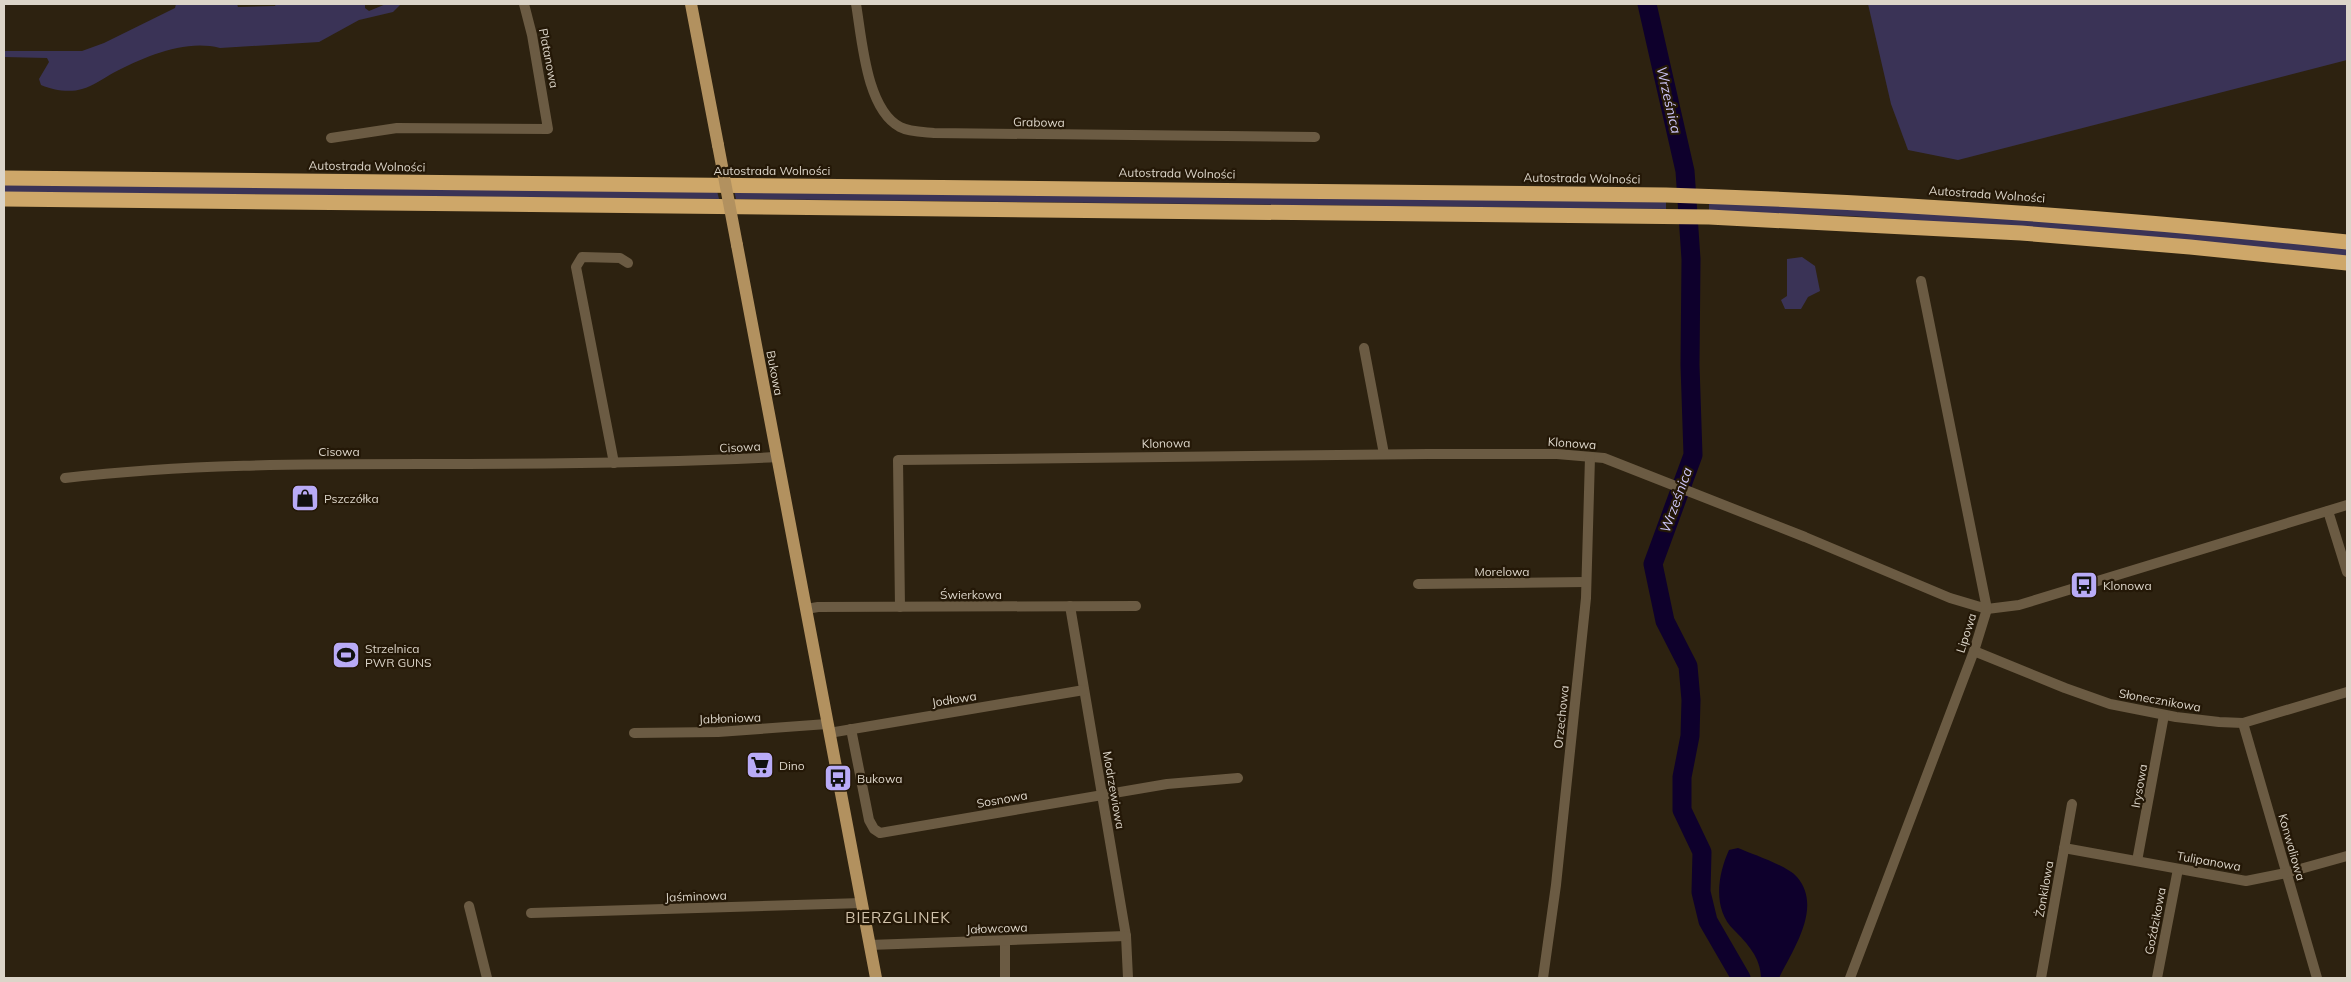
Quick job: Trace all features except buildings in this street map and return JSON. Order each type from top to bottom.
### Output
[{"type":"highway","name":"Autostrada Wolności","points":[[4,178],[1708,196],[1889,203],[2053,214],[2347,242]]},
{"type":"highway","points":[[4,199],[1709,217],[2021,233],[2190,247],[2347,263]]},
{"type":"main road","name":"Bukowa","points":[[691,4],[876,978]]},
{"type":"street","name":"Platanowa","points":[[331,138],[397,128],[548,128],[524,4]]},
{"type":"street","name":"Grabowa","points":[[856,4],[872,89],[883,113],[901,128],[934,133],[1315,137]]},
{"type":"street","points":[[614,463],[576,267],[582,258],[620,258],[628,263]]},
{"type":"street","name":"Lipowa","points":[[1850,978],[1974,651],[1987,609],[1921,281]]},
{"type":"street","points":[[1364,348],[1384,454]]},
{"type":"street","name":"Klonowa","points":[[900,607],[898,460],[1384,454],[1557,454],[1604,458],[1950,598],[1987,609],[2019,605],[2347,505]]},
{"type":"street","name":"Cisowa","points":[[65,478],[136,469],[297,464],[614,463],[777,457]]},
{"type":"street","name":"Orzechowa","points":[[1543,978],[1556,885],[1586,582],[1590,457]]},
{"type":"street","points":[[2328,511],[2347,572]]},
{"type":"street","name":"Morelowa","points":[[1418,584],[1586,582]]},
{"type":"street","name":"Modrzewiowa","points":[[1070,606],[1126,936],[1128,978]]},
{"type":"street","name":"Świerkowa","points":[[806,609],[818,607],[1136,606]]},
{"type":"street","name":"Słonecznikowa","points":[[1974,651],[2110,704],[2164,715],[2219,722],[2243,723],[2347,692]]},
{"type":"street","name":"Jodłowa","points":[[828,729],[851,729],[1084,690]]},
{"type":"street","name":"Irysowa","points":[[2138,861],[2164,715]]},
{"type":"street","name":"Konwaliowa","points":[[2243,723],[2317,978]]},
{"type":"street","name":"Jabłoniowa","points":[[634,733],[828,729]]},
{"type":"street","name":"Sosnowa","points":[[851,729],[869,820],[874,829],[880,833],[1167,784],[1238,778]]},
{"type":"street","name":"Żonkilowa","points":[[2041,978],[2072,804]]},
{"type":"street","name":"Tulipanowa","points":[[2064,848],[2246,881],[2286,873],[2347,856]]},
{"type":"street","name":"Goździkowa","points":[[2157,978],[2178,868]]},
{"type":"street","name":"Jaśminowa","points":[[531,913],[862,903]]},
{"type":"street","points":[[469,906],[487,978]]},
{"type":"street","name":"Jałowcowa","points":[[869,945],[1126,936]]},
{"type":"street","points":[[1005,941],[1005,978]]},
{"type":"shaded area","points":[[176,4],[237,4],[238,7],[275,6],[276,4],[365,4],[365,8],[369,11],[386,4],[401,4],[393,12],[359,20],[319,42],[220,48],[193,46],[179,48],[138,61],[90,86],[72,91],[41,85],[39,79],[49,62],[47,58],[4,57],[4,51],[82,51],[104,43],[175,8]]},
{"type":"shaded area","points":[[1868,4],[2347,4],[2347,60],[1958,160],[1908,150],[1891,104]]},
{"type":"shaded area","points":[[4,184],[717,191],[719,199],[4,192]]},
{"type":"shaded area","points":[[734,190],[1666,202],[1666,209],[736,199]]},
{"type":"shaded area","points":[[1709,202],[1976,214],[2347,248],[2347,258],[1998,226],[1850,216],[1709,211]]},
{"type":"shaded area","points":[[1802,257],[1815,266],[1820,291],[1808,297],[1801,309],[1785,309],[1781,300],[1787,296],[1787,259]]},
{"type":"shaded area","points":[[1738,848],[1786,869],[1797,877],[1804,889],[1807,901],[1803,928],[1779,978],[1761,978],[1756,957],[1744,940],[1727,922],[1722,912],[1719,891],[1722,870],[1729,850]]},
{"type":"waterway","name":"Wrześnica","points":[[1647,4],[1685,171],[1691,259],[1690,365],[1693,455],[1653,564],[1665,621],[1688,666],[1691,700],[1690,736],[1682,777],[1682,810],[1702,852],[1701,892],[1708,921],[1741,978]]},
{"type":"place","name":"Pszczółka","points":[[305,498]]},
{"type":"place","name":"Klonowa","points":[[2084,585]]},
{"type":"place","name":"Strzelnica PWR GUNS","points":[[346,655]]},
{"type":"place","name":"Dino","points":[[760,765]]},
{"type":"place","name":"Bukowa","points":[[838,778]]},
{"type":"district","name":"BIERZGLINEK","points":[[898,917]]}]
